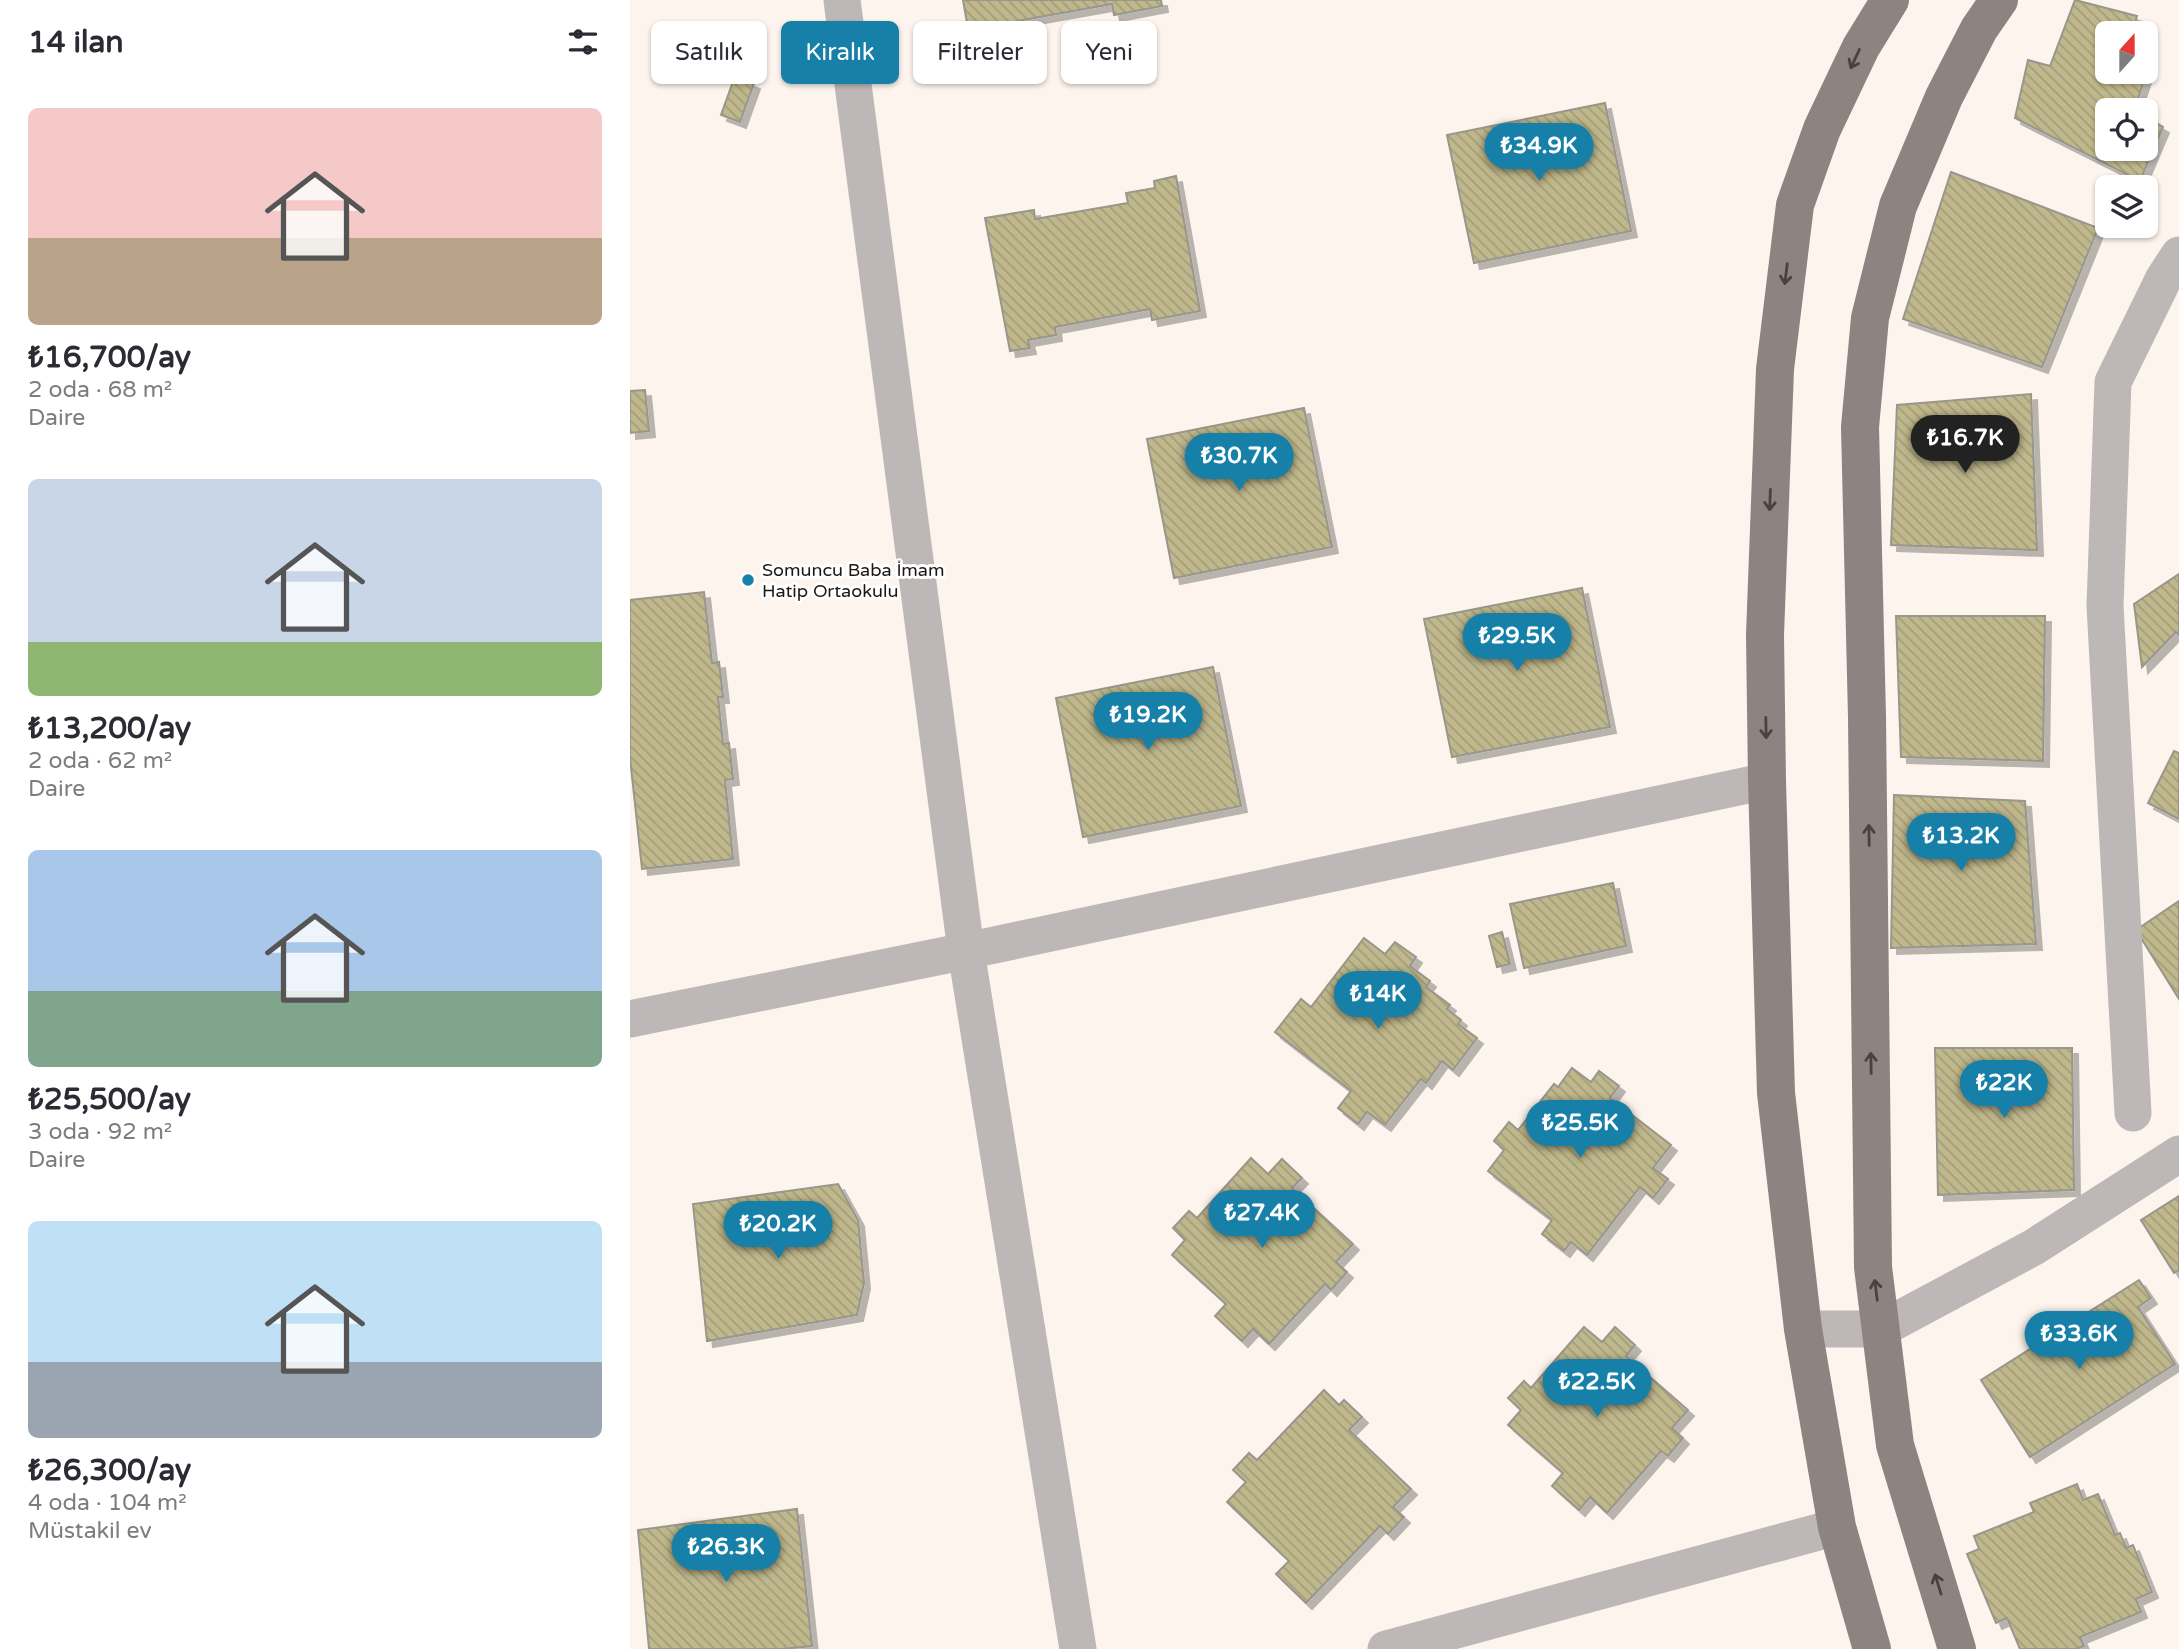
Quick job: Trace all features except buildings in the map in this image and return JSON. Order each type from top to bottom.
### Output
[{"type":"main road","points":[[1872,1649],[1837,1527],[1803,1329],[1776,1093],[1765,635],[1775,369],[1795,205],[1822,129],[1861,47],[1890,0]]},
{"type":"main road","points":[[1957,1649],[1895,1445],[1873,1267],[1867,717],[1860,427],[1870,318],[1898,206],[1944,97],[1979,29],[1999,0]]},
{"type":"street","points":[[842,0],[966,951],[1078,1649]]},
{"type":"street","points":[[2133,1113],[2105,606],[2113,382],[2164,278],[2179,256]]},
{"type":"street","points":[[630,1019],[966,951],[1767,781]]},
{"type":"street","points":[[1803,1329],[1881,1329],[2034,1247],[2179,1154]]},
{"type":"street","points":[[1387,1649],[1837,1527]]},
{"type":"place","name":"Somuncu Baba İmam Hatip Ortaokulu","points":[[748,580]]}]
